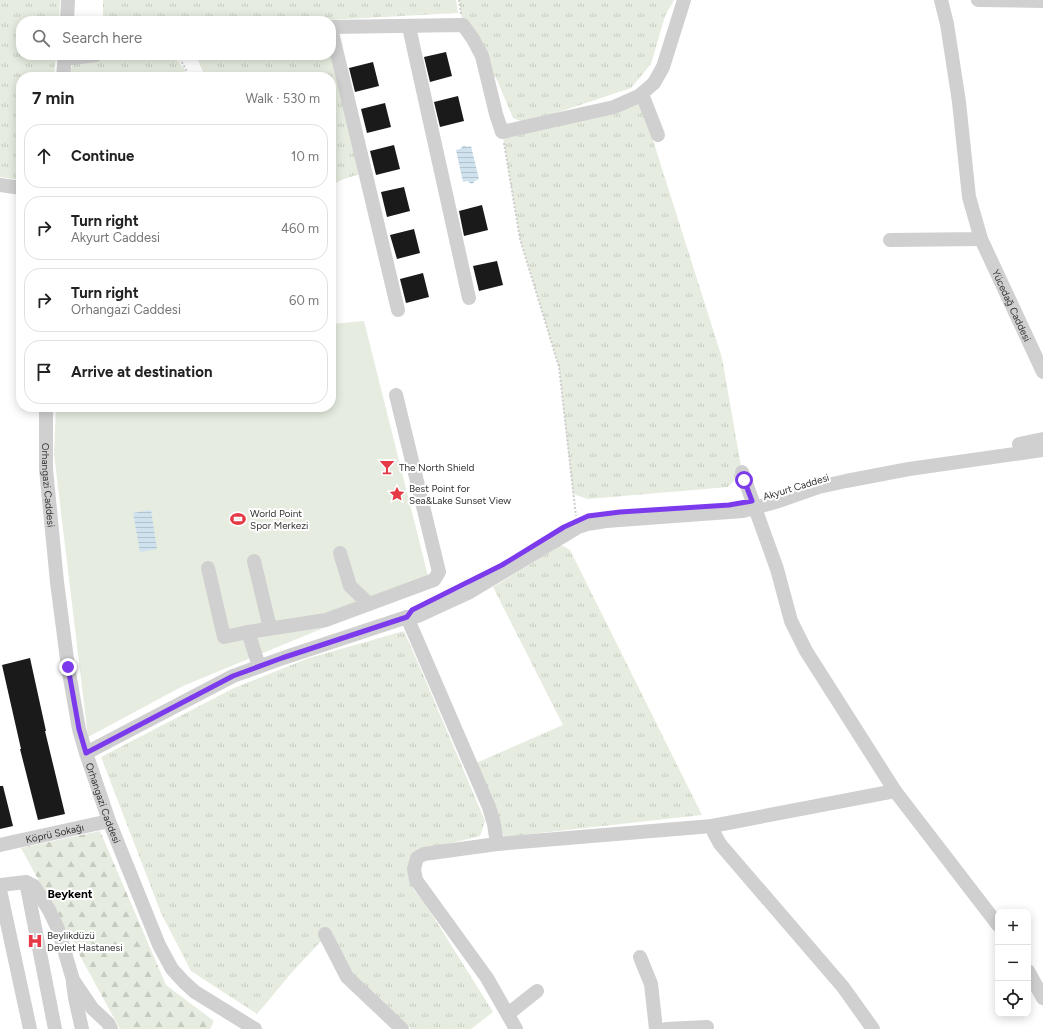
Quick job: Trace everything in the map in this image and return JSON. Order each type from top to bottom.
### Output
[{"type":"street","points":[[67,16],[68,0]]},
{"type":"street","points":[[336,28],[463,25],[473,39],[482,56],[496,114],[502,132],[614,107],[642,94],[654,83],[663,67],[684,0]]},
{"type":"street","name":"Yücedağ Caddesi","points":[[940,0],[947,24],[959,102],[970,198],[981,239],[1043,372]]},
{"type":"street","points":[[978,0],[1043,1]]},
{"type":"street","points":[[409,26],[469,298]]},
{"type":"street","points":[[336,49],[398,310]]},
{"type":"street","points":[[63,72],[64,60]]},
{"type":"street","points":[[642,94],[658,135]]},
{"type":"street","points":[[0,185],[16,187]]},
{"type":"street","points":[[890,240],[981,239]]},
{"type":"street","points":[[208,568],[224,637],[270,628],[326,620],[434,580],[439,572],[396,395]]},
{"type":"street","name":"Orhangazi Caddesi","points":[[46,412],[46,469],[57,582],[68,667],[79,729],[109,821],[159,945],[172,969],[195,992],[255,1029]]},
{"type":"street","name":"Akyurt Caddesi","points":[[86,753],[233,676],[407,617],[418,616],[468,593],[583,525],[606,520],[731,513],[820,478],[1043,439]]},
{"type":"street","name":"Akyurt Caddesi","points":[[407,617],[412,610],[502,565],[546,537],[576,520],[588,516],[620,512],[753,504],[819,487],[909,469],[1043,450]]},
{"type":"street","points":[[742,472],[777,569],[791,621],[806,651],[895,791],[995,921]]},
{"type":"street","points":[[340,553],[350,586],[344,613]]},
{"type":"street","points":[[254,561],[270,628]]},
{"type":"street","points":[[350,586],[369,604]]},
{"type":"street","points":[[407,617],[489,808],[494,824],[497,844]]},
{"type":"street","points":[[248,632],[259,666]]},
{"type":"street","points":[[516,1029],[487,978],[416,880],[414,869],[417,858],[424,854],[497,844],[712,826],[895,791]]},
{"type":"street","name":"Köprü Sokağı","points":[[0,845],[109,821]]},
{"type":"street","points":[[712,826],[720,844],[843,987],[873,1029]]},
{"type":"street","points":[[26,882],[55,1029]]},
{"type":"street","points":[[0,885],[26,882],[34,886],[50,910],[58,929],[72,980],[74,998],[82,1029]]},
{"type":"street","points":[[0,890],[30,1029]]},
{"type":"street","points":[[325,934],[347,977],[402,1029]]},
{"type":"street","points":[[640,957],[651,984],[656,1029]]},
{"type":"street","points":[[1031,976],[1043,998]]},
{"type":"street","points":[[72,980],[92,1008],[108,1023],[111,1029]]},
{"type":"street","points":[[508,1014],[537,991]]},
{"type":"street","points":[[666,1029],[707,1027]]},
{"type":"path","points":[[181,60],[187,72]]},
{"type":"path","points":[[502,132],[520,239],[560,367],[576,520]]},
{"type":"green space","points":[[0,0],[60,0],[59,16],[16,16],[16,60],[56,60],[54,72],[16,72],[16,179],[0,177]]},
{"type":"green space","points":[[103,0],[456,0],[458,13],[336,20],[336,16],[103,16]]},
{"type":"green space","points":[[459,0],[674,0],[665,16],[651,64],[631,88],[526,123],[513,118],[497,80],[463,25]]},
{"type":"green space","points":[[95,60],[176,60],[186,72],[69,72],[74,63]]},
{"type":"green space","points":[[198,60],[332,60],[335,72],[203,72]]},
{"type":"green space","points":[[336,76],[360,174],[336,183]]},
{"type":"green space","points":[[639,96],[722,358],[742,472],[728,487],[588,499],[573,494],[559,367],[520,239],[502,132]]},
{"type":"green space","name":"World Point Spor Merkezi","points":[[364,321],[430,584],[183,686],[88,737],[54,454],[56,412],[336,412],[336,324]]},
{"type":"green space","points":[[561,545],[570,550],[702,815],[504,837],[476,763],[563,725],[493,587]]},
{"type":"green space","points":[[404,631],[485,821],[480,836],[423,850],[410,880],[413,889],[426,905],[493,1012],[471,1029],[411,1029],[352,974],[329,927],[322,940],[294,970],[257,1014],[191,971],[161,913],[101,757],[234,688],[309,658]]},
{"type":"green space","points":[[100,831],[166,985],[214,1021],[210,1029],[120,1029],[21,848]]},
{"type":"water","points":[[464,145],[467,147],[471,146],[479,179],[472,184],[467,181],[463,182],[456,150],[460,149]]},
{"type":"water","points":[[151,510],[157,549],[140,552],[133,513]]},
{"type":"building","points":[[446,52],[452,76],[430,82],[424,57]]},
{"type":"building","points":[[373,62],[379,86],[355,92],[349,68]]},
{"type":"building","points":[[458,96],[464,121],[440,127],[434,102]]},
{"type":"building","points":[[385,103],[391,127],[367,133],[361,109]]},
{"type":"building","points":[[394,145],[400,169],[376,175],[370,151]]},
{"type":"building","points":[[404,187],[410,211],[387,217],[381,192]]},
{"type":"building","points":[[482,205],[488,230],[464,236],[459,211]]},
{"type":"building","points":[[414,229],[420,253],[397,259],[390,235]]},
{"type":"building","points":[[497,261],[503,285],[479,291],[473,266]]},
{"type":"building","points":[[423,273],[429,297],[406,303],[400,279]]},
{"type":"building","points":[[30,658],[45,731],[65,814],[38,820],[20,749],[2,665]]},
{"type":"building","points":[[0,786],[3,786],[13,826],[0,829]]},
{"type":"place","name":"The North Shield","points":[[387,467]]},
{"type":"place","name":"Best Point for Sea&Lake Sunset View","points":[[397,494]]},
{"type":"place","name":"World Point Spor Merkezi","points":[[238,519]]},
{"type":"place","name":"Beylikdüzü Devlet Hastanesi","points":[[35,941]]},
{"type":"district","name":"Beykent","points":[[70,894]]},
{"type":"route","points":[[68,667],[79,729],[86,753],[233,676],[282,658],[407,617],[412,610],[465,585],[502,565],[576,520],[588,516],[620,512],[729,505],[752,501],[744,480]]}]
